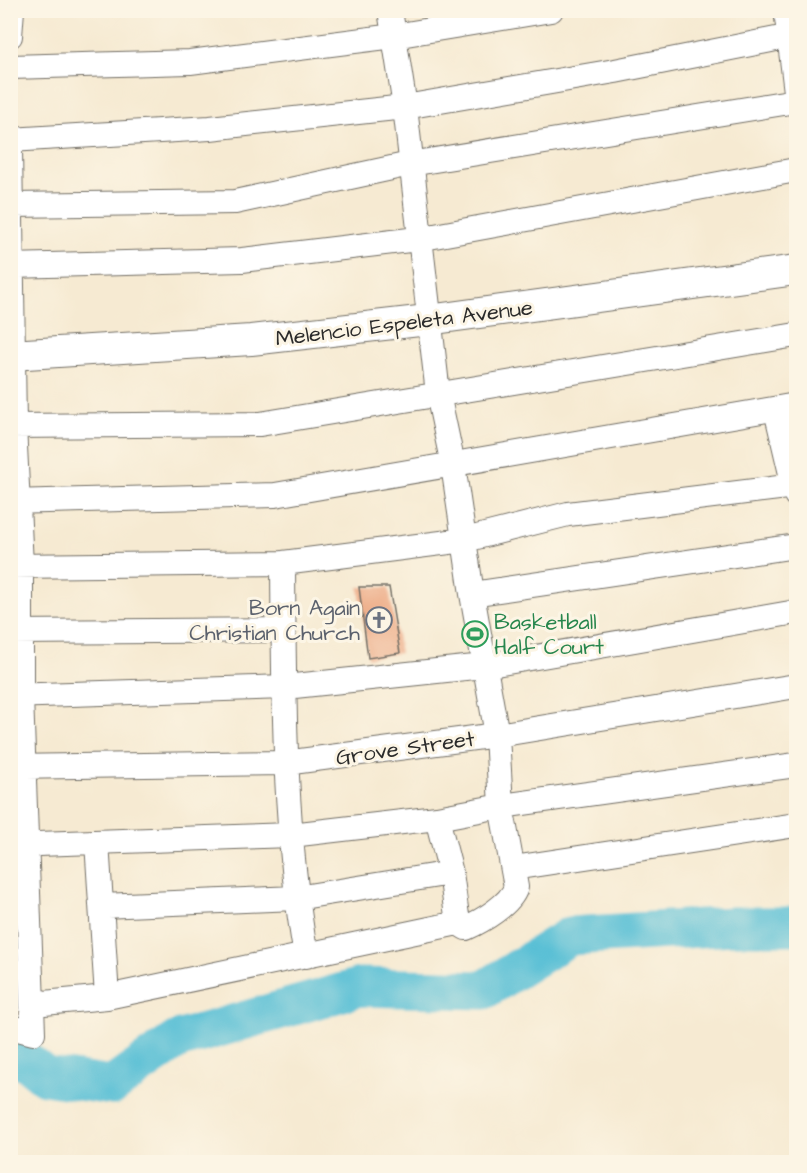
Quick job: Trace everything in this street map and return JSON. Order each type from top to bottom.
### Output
[{"type":"street","points":[[10,36],[12,10]]},
{"type":"street","points":[[32,999],[44,1003],[107,997],[458,923],[466,928],[514,894],[516,887],[501,806],[497,735],[472,594],[453,465],[438,394],[418,239],[405,107],[390,10]]},
{"type":"street","points":[[10,67],[190,62],[394,36],[551,10]]},
{"type":"street","points":[[786,10],[793,35],[796,92]]},
{"type":"street","points":[[10,140],[210,128],[405,107],[615,71],[793,35]]},
{"type":"street","points":[[11,205],[235,202],[410,164],[796,101]]},
{"type":"street","points":[[10,147],[18,845],[33,1033],[10,1027]]},
{"type":"street","points":[[12,266],[242,260],[418,239],[796,170]]},
{"type":"street","name":"Melencio Espeleta Avenue","points":[[13,355],[251,340],[428,320],[796,270]]},
{"type":"street","points":[[12,426],[260,424],[796,335]]},
{"type":"street","points":[[13,502],[275,495],[786,408],[796,491],[568,514],[465,540],[283,563],[16,566]]},
{"type":"street","points":[[472,594],[796,546]]},
{"type":"street","points":[[283,563],[285,763],[296,898],[306,956]]},
{"type":"street","points":[[16,696],[285,687],[484,666],[796,612]]},
{"type":"street","points":[[16,632],[283,630]]},
{"type":"street","name":"Grove Street","points":[[17,767],[285,763],[497,735],[796,686]]},
{"type":"street","points":[[18,845],[291,835],[437,818],[501,806],[796,765]]},
{"type":"street","points":[[437,818],[451,873],[458,923]]},
{"type":"street","points":[[513,868],[796,825]]},
{"type":"street","points":[[98,842],[107,997]]},
{"type":"street","points":[[102,906],[296,898],[451,873]]},
{"type":"building","name":"Born Again Christian Church","points":[[359,587],[389,587],[400,653],[368,658]]},
{"type":"waterway","points":[[10,1048],[45,1076],[112,1086],[177,1040],[360,987],[484,990],[570,936],[733,926],[796,926]]},
{"type":"place","name":"Born Again Christian Church","points":[[379,620]]},
{"type":"place","name":"Basketball Half Court","points":[[475,634]]}]
